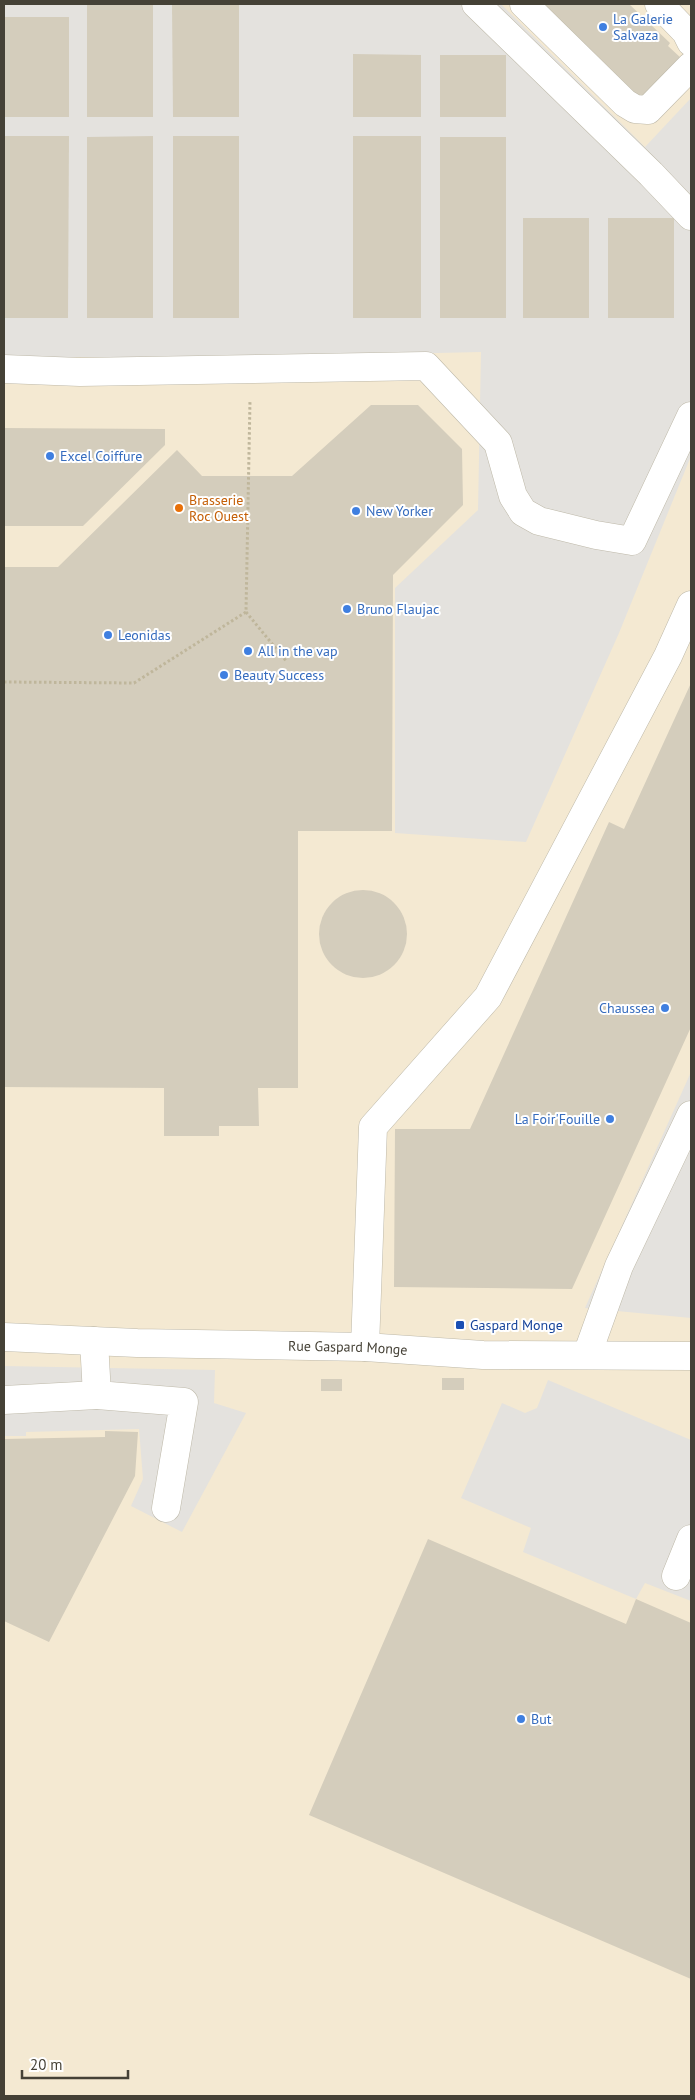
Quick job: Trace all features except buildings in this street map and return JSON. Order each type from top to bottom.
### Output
[{"type":"street","points":[[476,4],[651,174],[691,216]]},
{"type":"street","points":[[524,4],[618,96],[635,109],[648,110],[691,66]]},
{"type":"street","points":[[659,4],[686,32],[691,42]]},
{"type":"street","points":[[4,369],[80,372],[426,366],[498,442],[513,496],[523,512],[538,521],[596,536],[632,541],[691,416]]},
{"type":"street","points":[[365,1347],[373,1127],[488,997],[664,664],[691,605]]},
{"type":"street","points":[[587,1355],[619,1266],[691,1115]]},
{"type":"street","name":"Rue Gaspard Monge","points":[[4,1336],[94,1341],[365,1347],[483,1355],[691,1356]]},
{"type":"street","points":[[94,1341],[97,1395]]},
{"type":"street","points":[[4,1400],[97,1395],[184,1402],[166,1508]]},
{"type":"street","points":[[676,1576],[691,1539]]},
{"type":"path","points":[[250,369],[246,612],[287,662]]},
{"type":"path","points":[[4,682],[134,683],[246,612]]},
{"type":"shaded area","points":[[4,4],[691,4],[691,2096],[4,2096]]},
{"type":"shaded area","points":[[4,4],[501,4],[645,147],[691,98],[691,456],[619,633],[526,842],[395,833],[395,588],[478,510],[481,352],[263,357],[4,357]]},
{"type":"shaded area","points":[[691,1072],[691,1318],[585,1308]]},
{"type":"shaded area","points":[[4,1366],[215,1370],[214,1403],[246,1413],[182,1532],[131,1506],[143,1479],[139,1429],[26,1432],[26,1436],[4,1436]]},
{"type":"shaded area","points":[[548,1380],[691,1440],[691,1601],[645,1583],[636,1599],[523,1552],[531,1528],[461,1498],[502,1403],[525,1413],[537,1408]]},
{"type":"place","name":"La Galerie Salvaza","points":[[603,27]]},
{"type":"place","name":"Excel Coiffure","points":[[50,456]]},
{"type":"place","name":"Brasserie Roc Ouest","points":[[179,508]]},
{"type":"place","name":"New Yorker","points":[[356,511]]},
{"type":"place","name":"Bruno Flaujac","points":[[347,609]]},
{"type":"place","name":"Leonidas","points":[[108,635]]},
{"type":"place","name":"All in the vap","points":[[248,651]]},
{"type":"place","name":"Beauty Success","points":[[224,675]]},
{"type":"place","name":"Chaussea","points":[[665,1008]]},
{"type":"place","name":"La Foir'Fouille","points":[[610,1119]]},
{"type":"place","name":"Gaspard Monge","points":[[460,1325]]},
{"type":"place","name":"But","points":[[521,1719]]}]
